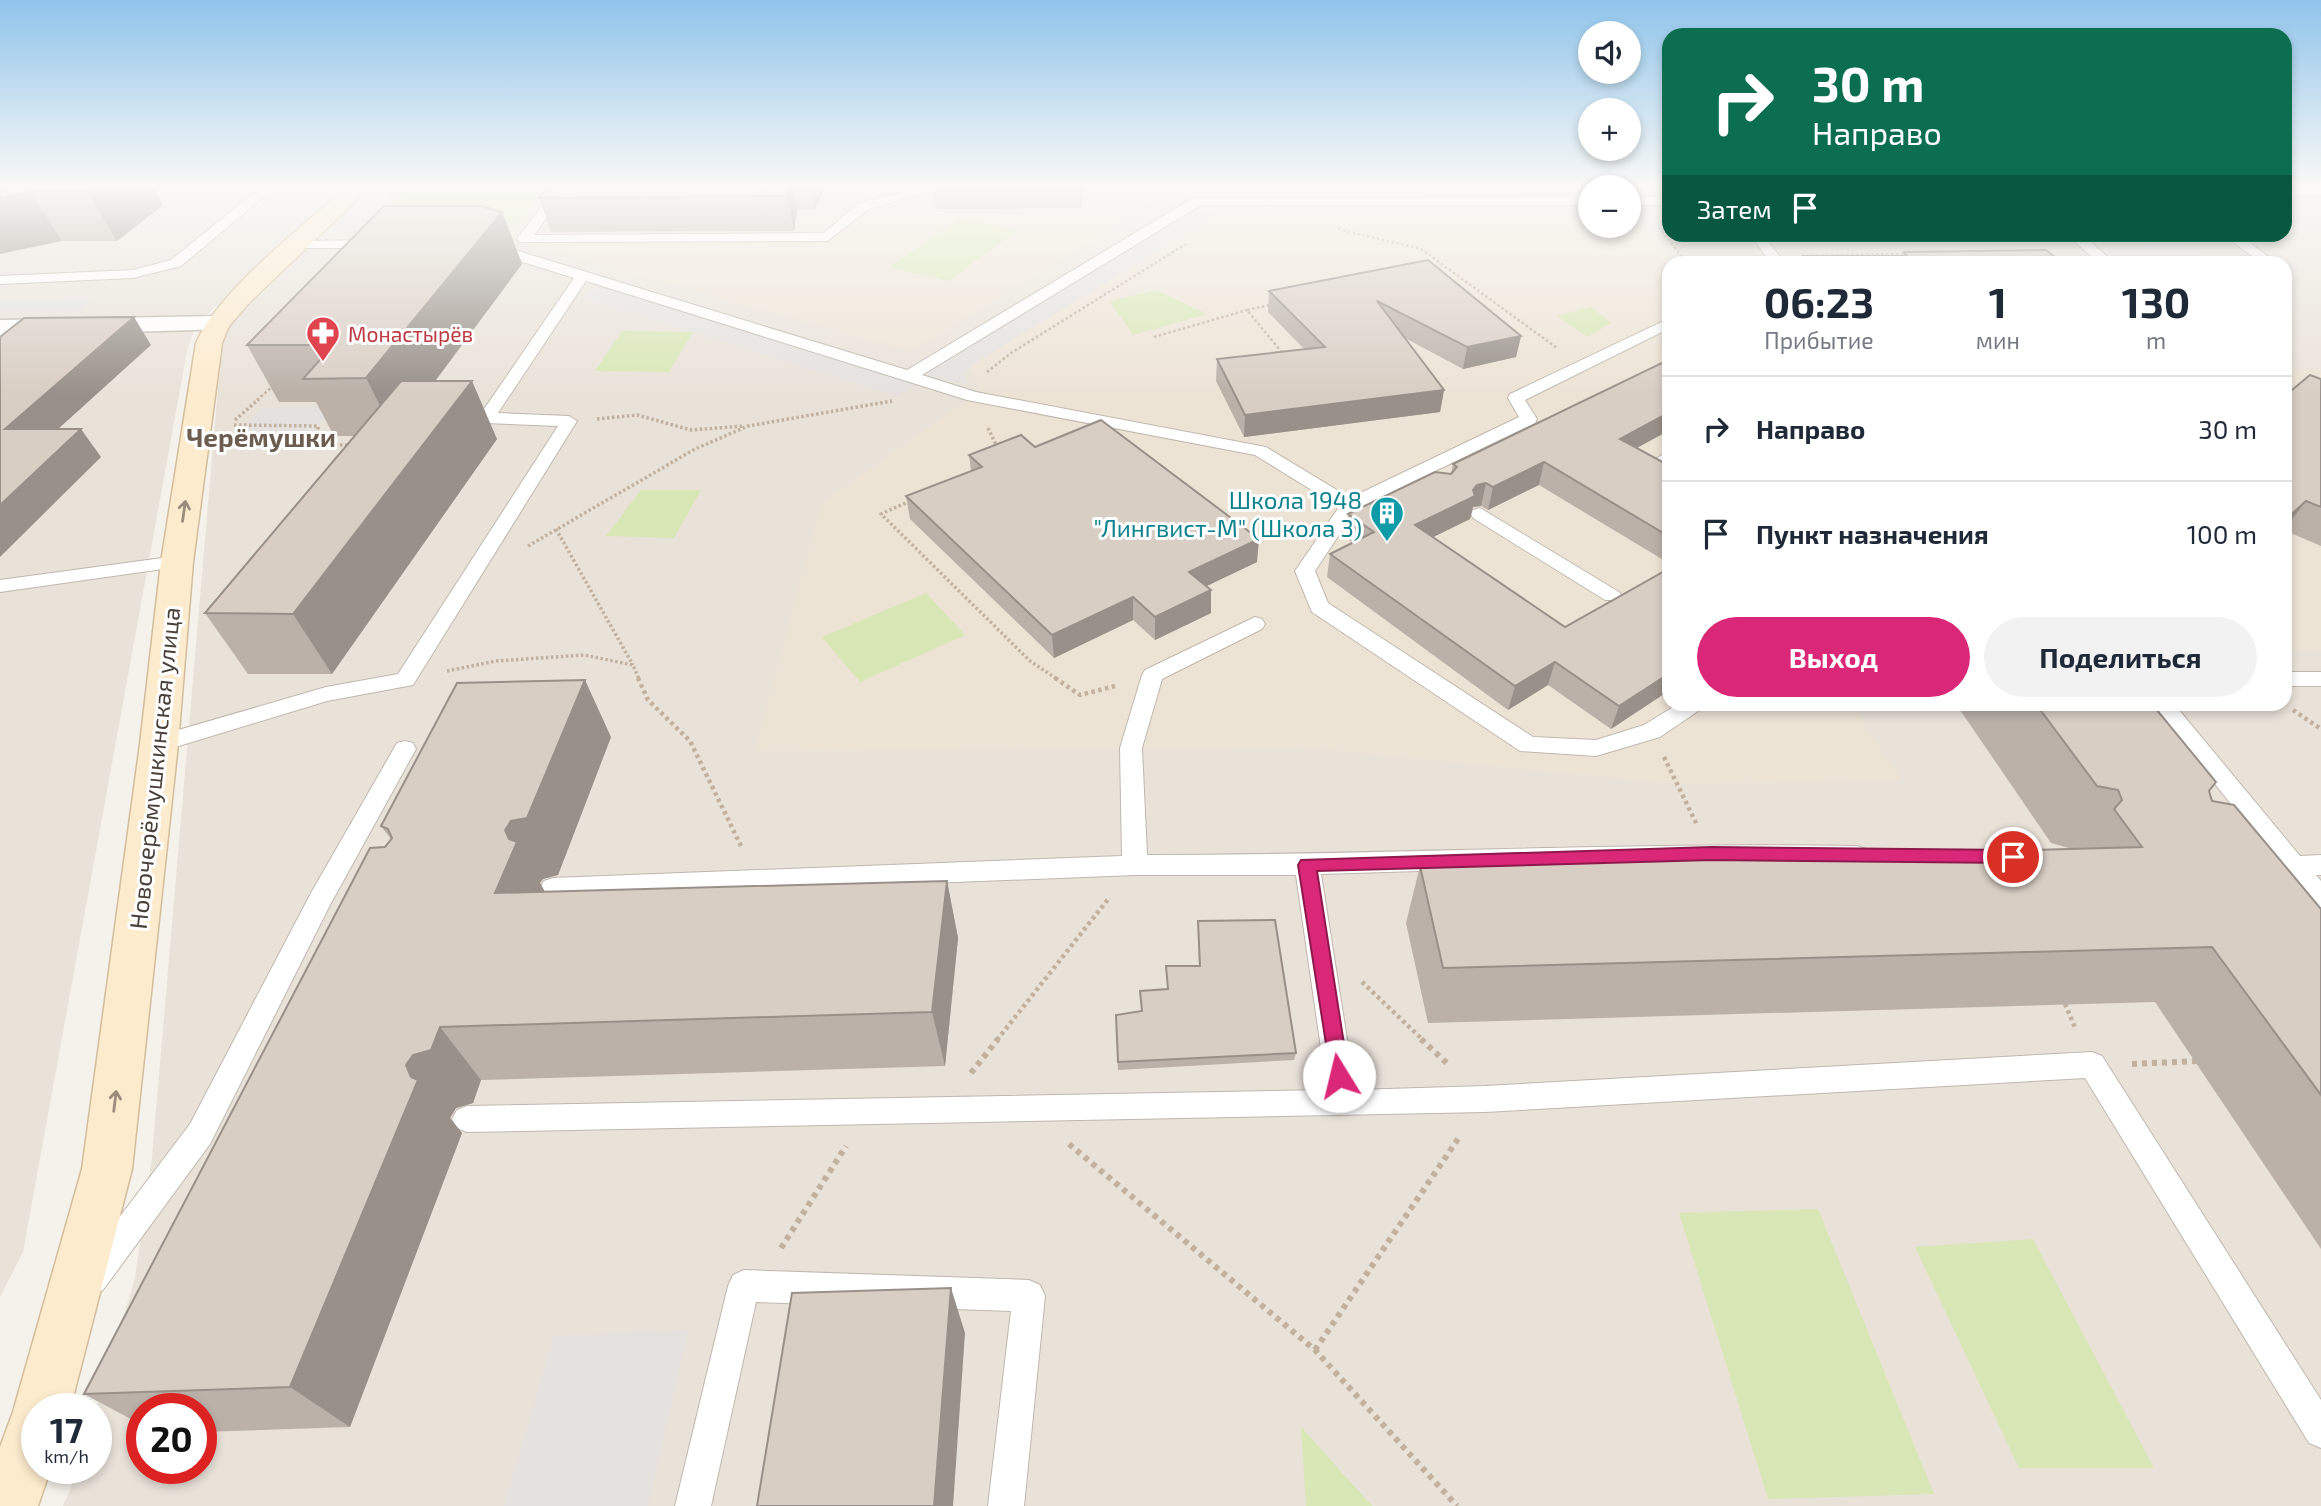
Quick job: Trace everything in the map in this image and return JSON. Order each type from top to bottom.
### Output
[{"type":"street","name":"Новочерёмушкинская улица","points":[[45,1393],[107,1169],[159,744],[177,562],[209,343],[217,324],[288,254]]},
{"type":"street","points":[[0,328],[217,324]]},
{"type":"street","points":[[8,1506],[21,1470]]},
{"type":"lane","points":[[0,280],[133,274],[176,263],[187,254]]},
{"type":"lane","points":[[514,254],[911,375],[931,385],[973,396],[1261,451],[1349,505]]},
{"type":"lane","points":[[911,375],[1110,254]]},
{"type":"lane","points":[[159,744],[326,695],[405,680],[569,421],[486,418],[571,290],[584,275]]},
{"type":"lane","points":[[1662,326],[1516,398],[1530,419],[1349,505],[1305,571],[1319,607],[1528,745],[1596,748],[1652,731],[1682,711]]},
{"type":"lane","points":[[1414,474],[1432,484]]},
{"type":"lane","points":[[1480,514],[1612,596]]},
{"type":"lane","points":[[0,586],[177,562]]},
{"type":"lane","points":[[1135,865],[1131,748],[1153,675],[1255,624]]},
{"type":"lane","points":[[2292,679],[2321,679]]},
{"type":"lane","points":[[2168,711],[2321,899]]},
{"type":"lane","points":[[67,1312],[200,1134],[334,899],[405,749]]},
{"type":"lane","points":[[553,888],[1135,865],[1307,865],[1711,853],[1885,856]]},
{"type":"lane","points":[[2253,861],[2294,866],[2321,865]]},
{"type":"lane","points":[[1307,865],[1343,1103]]},
{"type":"lane","points":[[467,1119],[1485,1099],[2092,1065],[2321,1431]]},
{"type":"lane","points":[[694,1506],[744,1286],[1029,1296],[1006,1506]]},
{"type":"path","points":[[987,372],[1011,353],[1170,254]]},
{"type":"path","points":[[1427,254],[1581,366]]},
{"type":"path","points":[[1862,256],[1912,254]]},
{"type":"path","points":[[1439,273],[1451,271]]},
{"type":"path","points":[[1154,337],[1283,302]]},
{"type":"path","points":[[1247,310],[1287,359]]},
{"type":"path","points":[[276,383],[229,425],[318,426],[318,444],[356,445]]},
{"type":"path","points":[[586,420],[637,415],[691,430],[748,426],[889,403],[931,385]]},
{"type":"path","points":[[973,396],[1003,460]]},
{"type":"path","points":[[470,580],[695,449],[748,426]]},
{"type":"path","points":[[918,498],[881,514],[1030,661],[1080,695],[1153,675]]},
{"type":"path","points":[[556,529],[633,665],[648,700],[690,741],[756,878]]},
{"type":"path","points":[[405,680],[496,661],[584,655],[633,665]]},
{"type":"path","points":[[2292,710],[2321,730]]},
{"type":"path","points":[[1652,731],[1711,853]]},
{"type":"path","points":[[965,1080],[1135,865]]},
{"type":"path","points":[[1315,1350],[1485,1099],[1318,941]]},
{"type":"path","points":[[2092,1065],[2197,1061]]},
{"type":"path","points":[[1028,1110],[1315,1350],[1457,1506]]},
{"type":"path","points":[[791,1236],[866,1113]]},
{"type":"shaded area","points":[[0,254],[272,254],[196,325],[187,351],[23,1252],[0,1297]]},
{"type":"shaded area","points":[[302,254],[2321,254],[2321,1506],[63,1506],[72,1484],[112,1484],[112,1393],[101,1393],[135,1278],[152,1157],[222,342],[231,323]]},
{"type":"shaded area","points":[[568,254],[1069,254],[911,352]]},
{"type":"shaded area","points":[[1111,254],[1152,254],[970,366],[964,373],[967,384],[914,375],[924,381],[897,396],[582,297],[604,282],[911,375]]},
{"type":"shaded area","points":[[1153,254],[1663,254],[1662,711],[1856,711],[1902,780],[1677,784],[1301,747],[755,751],[821,504],[981,390],[970,366]]},
{"type":"shaded area","points":[[2112,254],[2205,256],[2114,256]]},
{"type":"shaded area","points":[[92,299],[80,310],[0,310],[0,300]]},
{"type":"shaded area","points":[[2321,369],[2321,650],[2292,651],[2292,370]]},
{"type":"shaded area","points":[[334,406],[306,441],[230,443],[261,408]]},
{"type":"shaded area","points":[[688,1330],[648,1506],[504,1506],[554,1336]]},
{"type":"green space","points":[[907,254],[985,254],[948,281],[889,267]]},
{"type":"green space","points":[[1157,290],[1207,314],[1133,335],[1110,301]]},
{"type":"green space","points":[[1591,307],[1611,323],[1587,337],[1557,316]]},
{"type":"green space","points":[[622,331],[693,332],[669,372],[595,371]]},
{"type":"green space","points":[[641,490],[701,490],[674,538],[606,536]]},
{"type":"green space","points":[[926,593],[965,635],[860,682],[822,637]]},
{"type":"green space","points":[[1818,1209],[1934,1494],[1768,1499],[1679,1213]]},
{"type":"green space","points":[[2033,1239],[2154,1468],[2019,1468],[1915,1247]]},
{"type":"green space","points":[[1301,1427],[1372,1506],[1306,1506]]},
{"type":"building","points":[[336,254],[467,254],[366,378],[303,379],[333,345],[247,345]]},
{"type":"building","points":[[1906,254],[2054,256],[1907,256]]},
{"type":"building","points":[[1428,260],[1521,336],[1467,347],[1377,301],[1444,390],[1245,415],[1217,359],[1325,347],[1269,291]]},
{"type":"building","points":[[134,317],[5,429],[81,429],[0,505],[0,337],[24,318]]},
{"type":"building","name":"Школа 1948 \"Лингвист-М\" (Школа 3)","points":[[1662,363],[1662,416],[1620,439],[1662,462],[1662,532],[1544,462],[1493,487],[1486,483],[1477,485],[1473,490],[1475,496],[1415,525],[1565,627],[1662,572],[1662,678],[1619,706],[1555,662],[1515,686],[1330,554],[1374,532],[1348,514],[1435,472],[1451,474],[1457,467],[1453,464]]},
{"type":"building","points":[[2310,375],[2321,379],[2321,507],[2306,501],[2292,514],[2292,390]]},
{"type":"building","points":[[401,381],[472,381],[293,614],[205,613]]},
{"type":"building","points":[[1101,420],[1259,539],[1189,572],[1211,590],[1155,617],[1133,597],[1052,635],[906,496],[982,467],[969,455],[1021,435],[1035,447]]},
{"type":"building","points":[[585,680],[527,818],[511,821],[505,830],[509,839],[517,842],[495,893],[947,881],[932,1012],[440,1027],[431,1050],[413,1055],[406,1065],[411,1077],[418,1080],[290,1387],[85,1393],[370,848],[385,847],[392,838],[388,829],[381,826],[457,683]]},
{"type":"building","points":[[2041,711],[2158,711],[2216,782],[2209,791],[2212,801],[2234,805],[2321,909],[2321,1095],[2212,947],[1443,968],[1420,866],[2142,847],[2114,809],[2122,800],[2118,790],[2097,786]]},
{"type":"building","points":[[1275,920],[1296,1053],[1118,1062],[1116,1015],[1142,1011],[1140,991],[1168,989],[1166,966],[1200,966],[1198,921]]},
{"type":"building","points":[[951,1288],[934,1506],[757,1506],[792,1293]]},
{"type":"place","name":"Монастырёв","points":[[323,363]]},
{"type":"place","name":"Школа 1948 \"Лингвист-М\" (Школа 3)","points":[[1387,543]]},
{"type":"district","name":"Черёмушки","points":[[261,436]]},
{"type":"route","points":[[1339,1076],[1307,865],[1711,853],[2013,857]]}]
